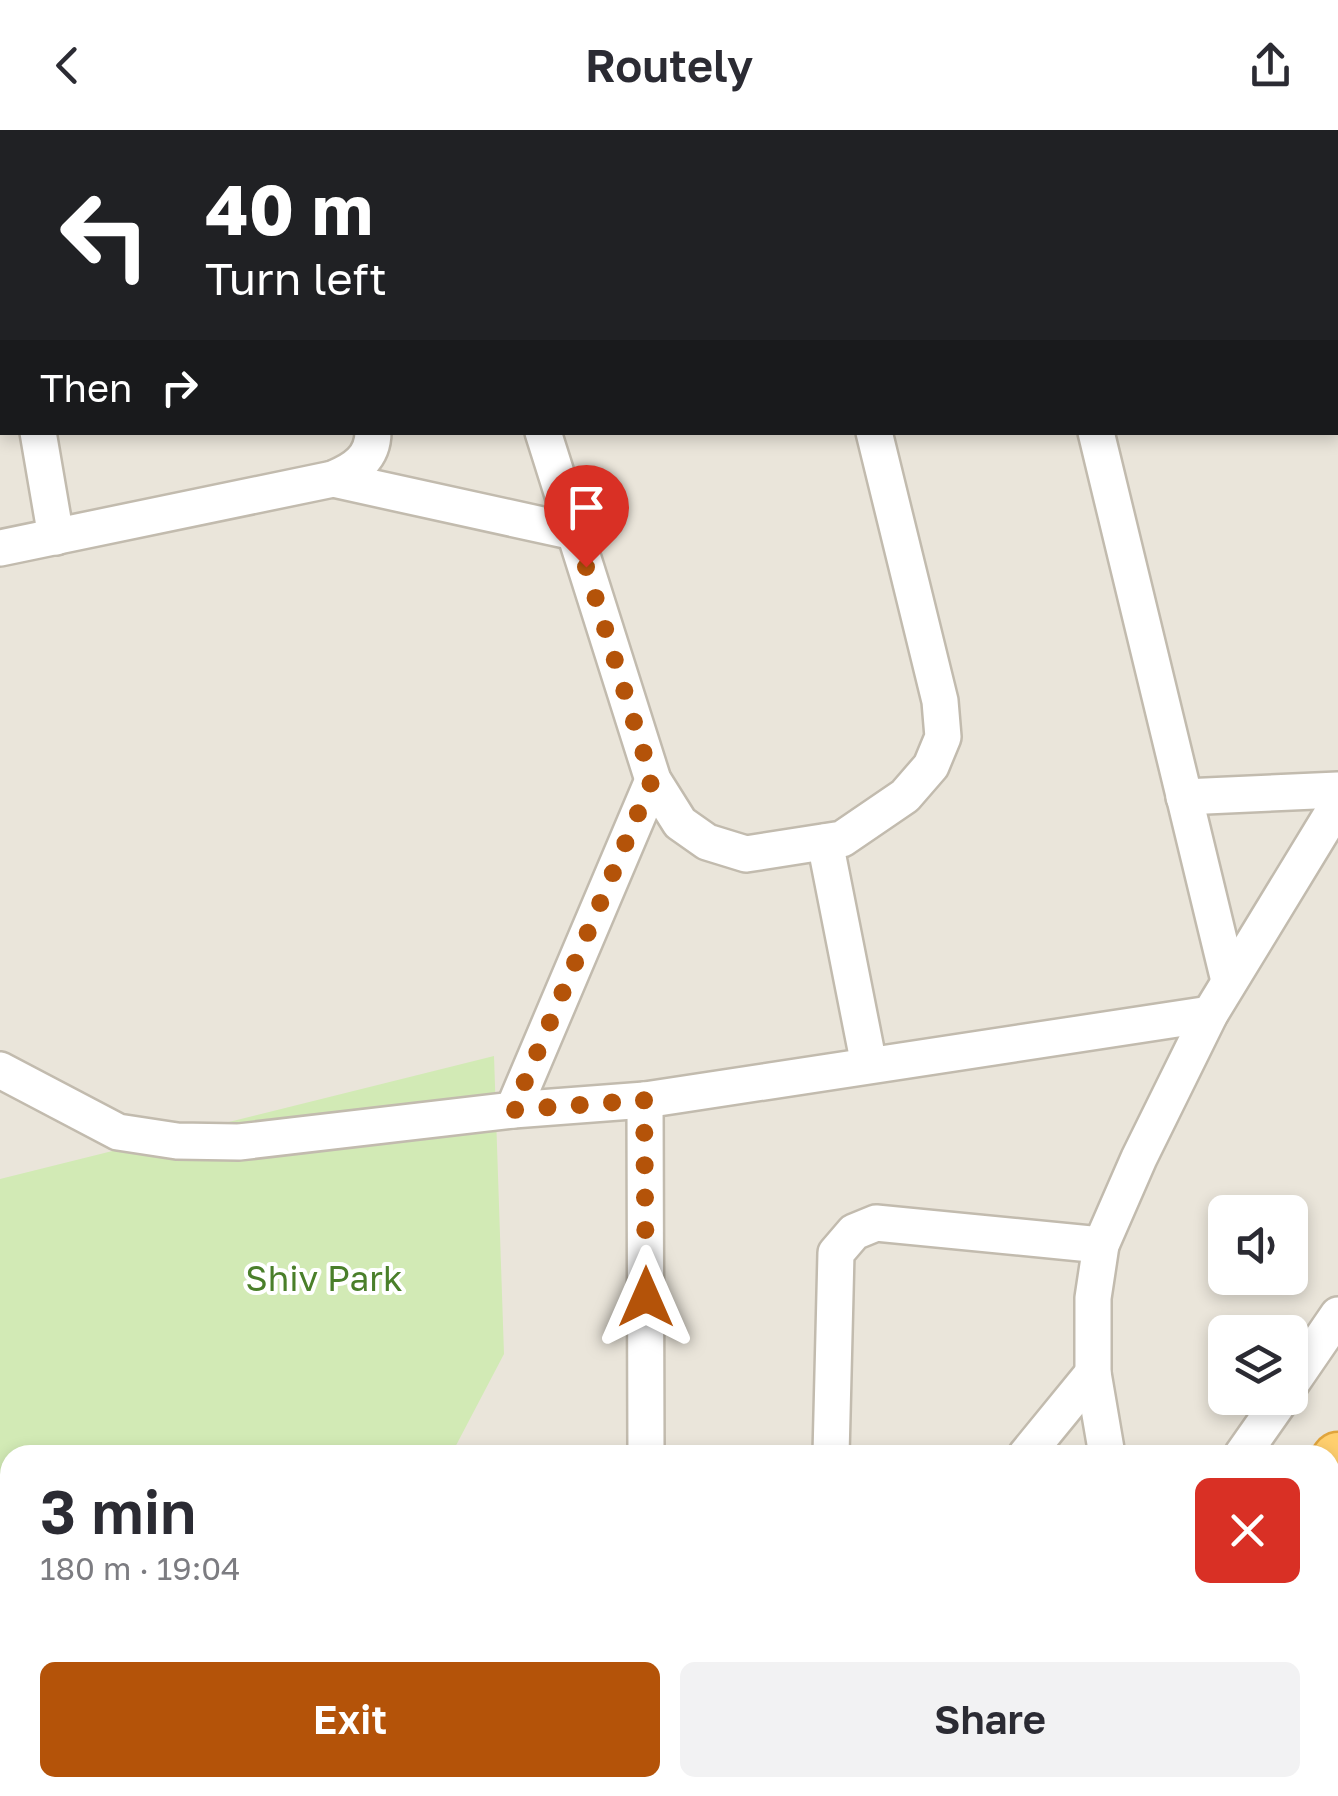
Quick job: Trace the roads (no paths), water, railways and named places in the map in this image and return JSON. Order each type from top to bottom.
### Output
[{"type":"street","points":[[39,435],[56,536]]},
{"type":"street","points":[[0,548],[333,479],[356,469],[373,445],[373,435]]},
{"type":"street","points":[[544,435],[652,780],[680,823],[707,842],[746,854],[842,840],[904,796],[931,766],[943,737],[940,702],[875,435]]},
{"type":"street","points":[[1104,435],[1229,981]]},
{"type":"street","points":[[333,479],[574,532]]},
{"type":"street","points":[[513,1110],[652,780]]},
{"type":"street","points":[[1184,796],[1338,790]]},
{"type":"street","points":[[1105,1445],[1093,1373],[1093,1298],[1101,1245],[1210,1014],[1338,804]]},
{"type":"street","points":[[825,842],[868,1066]]},
{"type":"street","points":[[0,1070],[118,1132],[177,1141],[252,1141],[513,1110],[644,1100],[1210,1014]]},
{"type":"street","points":[[644,1100],[646,1445]]},
{"type":"street","points":[[831,1445],[836,1254],[854,1232],[876,1222],[1101,1245]]},
{"type":"street","points":[[1308,1359],[1338,1315]]},
{"type":"street","points":[[1034,1445],[1093,1373]]},
{"type":"street","points":[[1249,1445],[1270,1415]]},
{"type":"park label","name":"Shiv Park","points":[[324,1279]]}]
